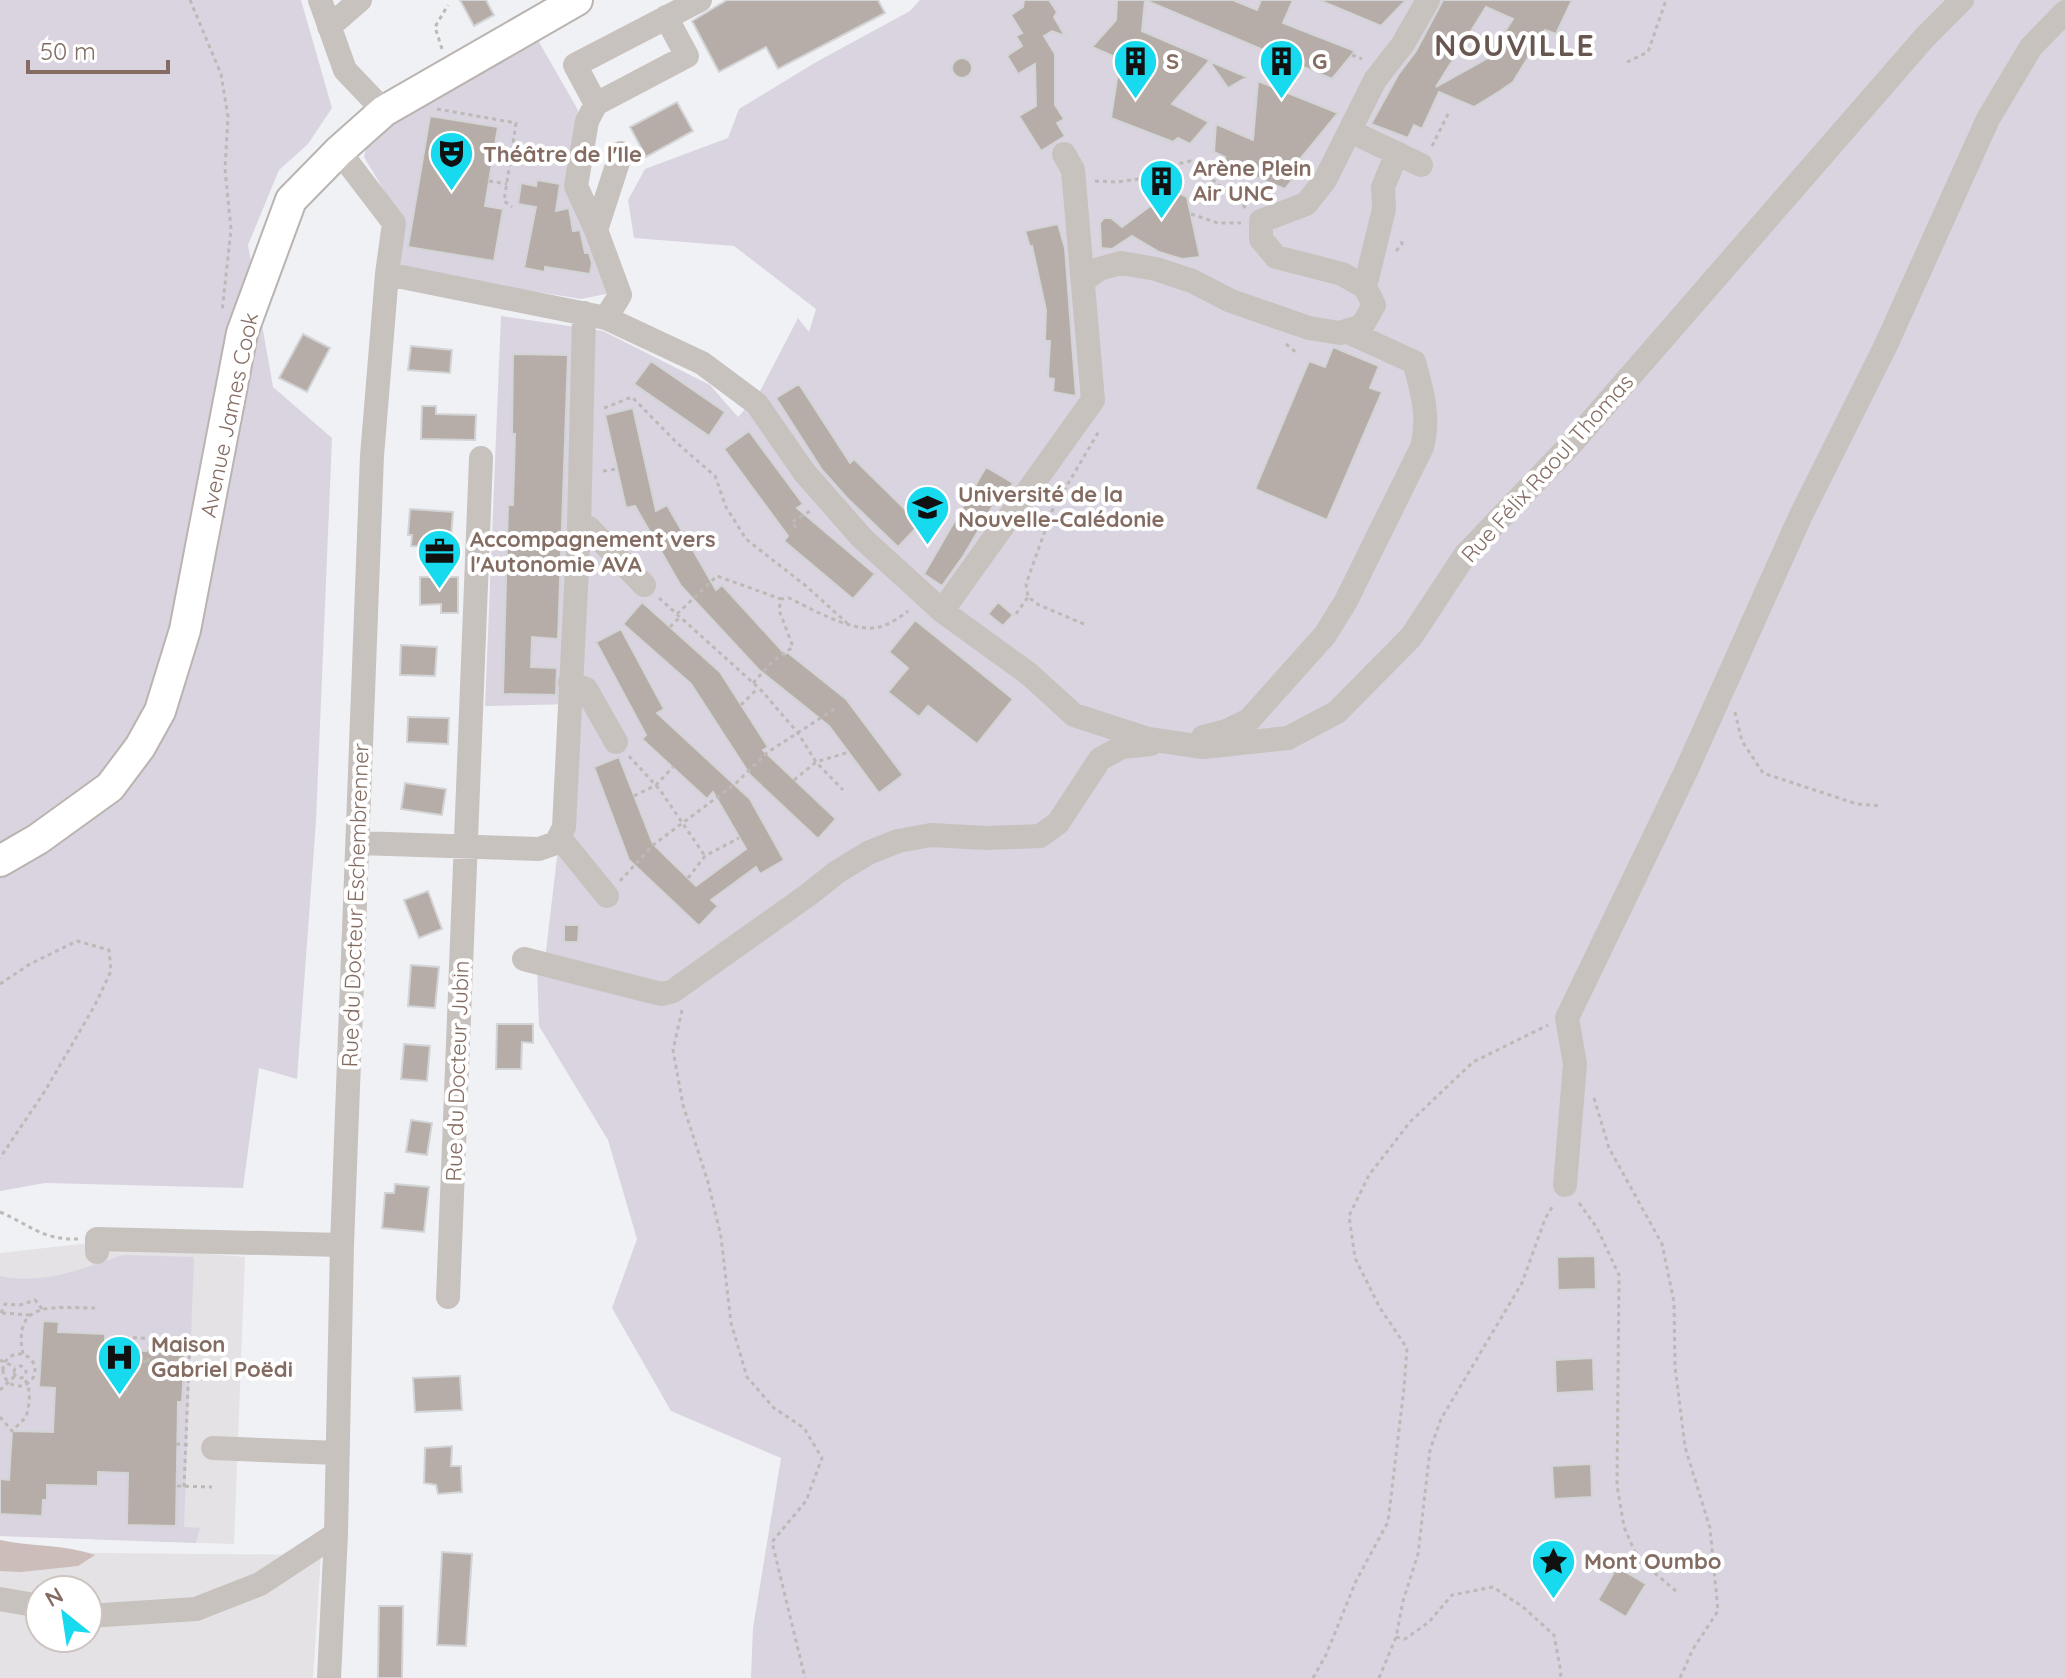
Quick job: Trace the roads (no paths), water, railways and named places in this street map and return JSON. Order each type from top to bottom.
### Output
[{"type":"main road","name":"Avenue James Cook","points":[[0,861],[38,839],[110,787],[140,747],[160,711],[185,630],[242,333],[291,200],[339,151],[392,107],[577,0]]},
{"type":"street","points":[[320,0],[345,70],[392,107]]},
{"type":"street","points":[[329,27],[360,0]]},
{"type":"street","points":[[596,104],[575,65],[700,0]]},
{"type":"street","points":[[1084,280],[1099,269],[1121,263],[1156,269],[1192,281],[1231,301],[1309,328],[1340,333],[1362,326],[1374,305],[1365,287],[1342,274],[1276,257],[1261,239],[1261,221],[1306,204],[1325,180],[1375,80],[1403,44],[1428,0]]},
{"type":"street","name":"Rue Félix Raoul Thomas","points":[[387,274],[595,315],[702,363],[757,404],[804,472],[862,538],[935,604],[1029,674],[1074,715],[1171,743],[1203,747],[1288,738],[1337,712],[1411,637],[1465,555],[1573,442],[1925,37],[1962,0]]},
{"type":"street","points":[[1565,1185],[1575,1064],[1567,1018],[1686,771],[1801,515],[1886,345],[1988,119],[2031,47],[2065,12]]},
{"type":"street","points":[[358,843],[539,849],[556,843],[564,827],[579,527],[581,417],[595,315],[620,295],[576,186],[587,121],[596,104],[687,56],[666,17]]},
{"type":"street","points":[[1350,131],[1421,165]]},
{"type":"street","name":"Rue du Docteur Eschembrenner","points":[[329,1678],[372,456],[394,223],[339,151]]},
{"type":"street","points":[[596,230],[621,153]]},
{"type":"street","points":[[1365,287],[1384,209],[1383,187],[1397,153]]},
{"type":"street","points":[[935,604],[1093,400],[1073,170],[1064,154]]},
{"type":"street","points":[[524,959],[662,994],[685,983],[837,872],[868,853],[898,841],[931,835],[986,838],[1040,836],[1058,823],[1100,759],[1122,747],[1171,743],[1226,731],[1249,720],[1325,635],[1346,601],[1422,447],[1427,429],[1414,362],[1346,331]]},
{"type":"street","name":"Rue du Docteur Jubin","points":[[448,1297],[481,458]]},
{"type":"street","points":[[579,527],[589,528],[644,585]]},
{"type":"street","points":[[570,683],[586,689],[616,742]]},
{"type":"street","points":[[559,837],[607,896]]},
{"type":"street","points":[[97,1245],[342,1245]]},
{"type":"street","points":[[213,1448],[338,1453]]},
{"type":"street","points":[[104,1615],[196,1609],[260,1584],[336,1534]]},
{"type":"street","points":[[0,1599],[24,1603]]},
{"type":"place","name":"S","points":[[1135,100]]},
{"type":"place","name":"G","points":[[1281,100]]},
{"type":"place","name":"Théâtre de l'Ile","points":[[452,193]]},
{"type":"place","name":"Arène Plein Air UNC","points":[[1162,220]]},
{"type":"place","name":"Université de la Nouvelle-Calédonie","points":[[927,546]]},
{"type":"place","name":"Accompagnement vers l'Autonomie AVA","points":[[439,591]]},
{"type":"place","name":"Maison Gabriel Poëdi","points":[[120,1396]]},
{"type":"place","name":"Mont Oumbo","points":[[1553,1600]]},
{"type":"district","name":"NOUVILLE","points":[[1515,45]]}]
